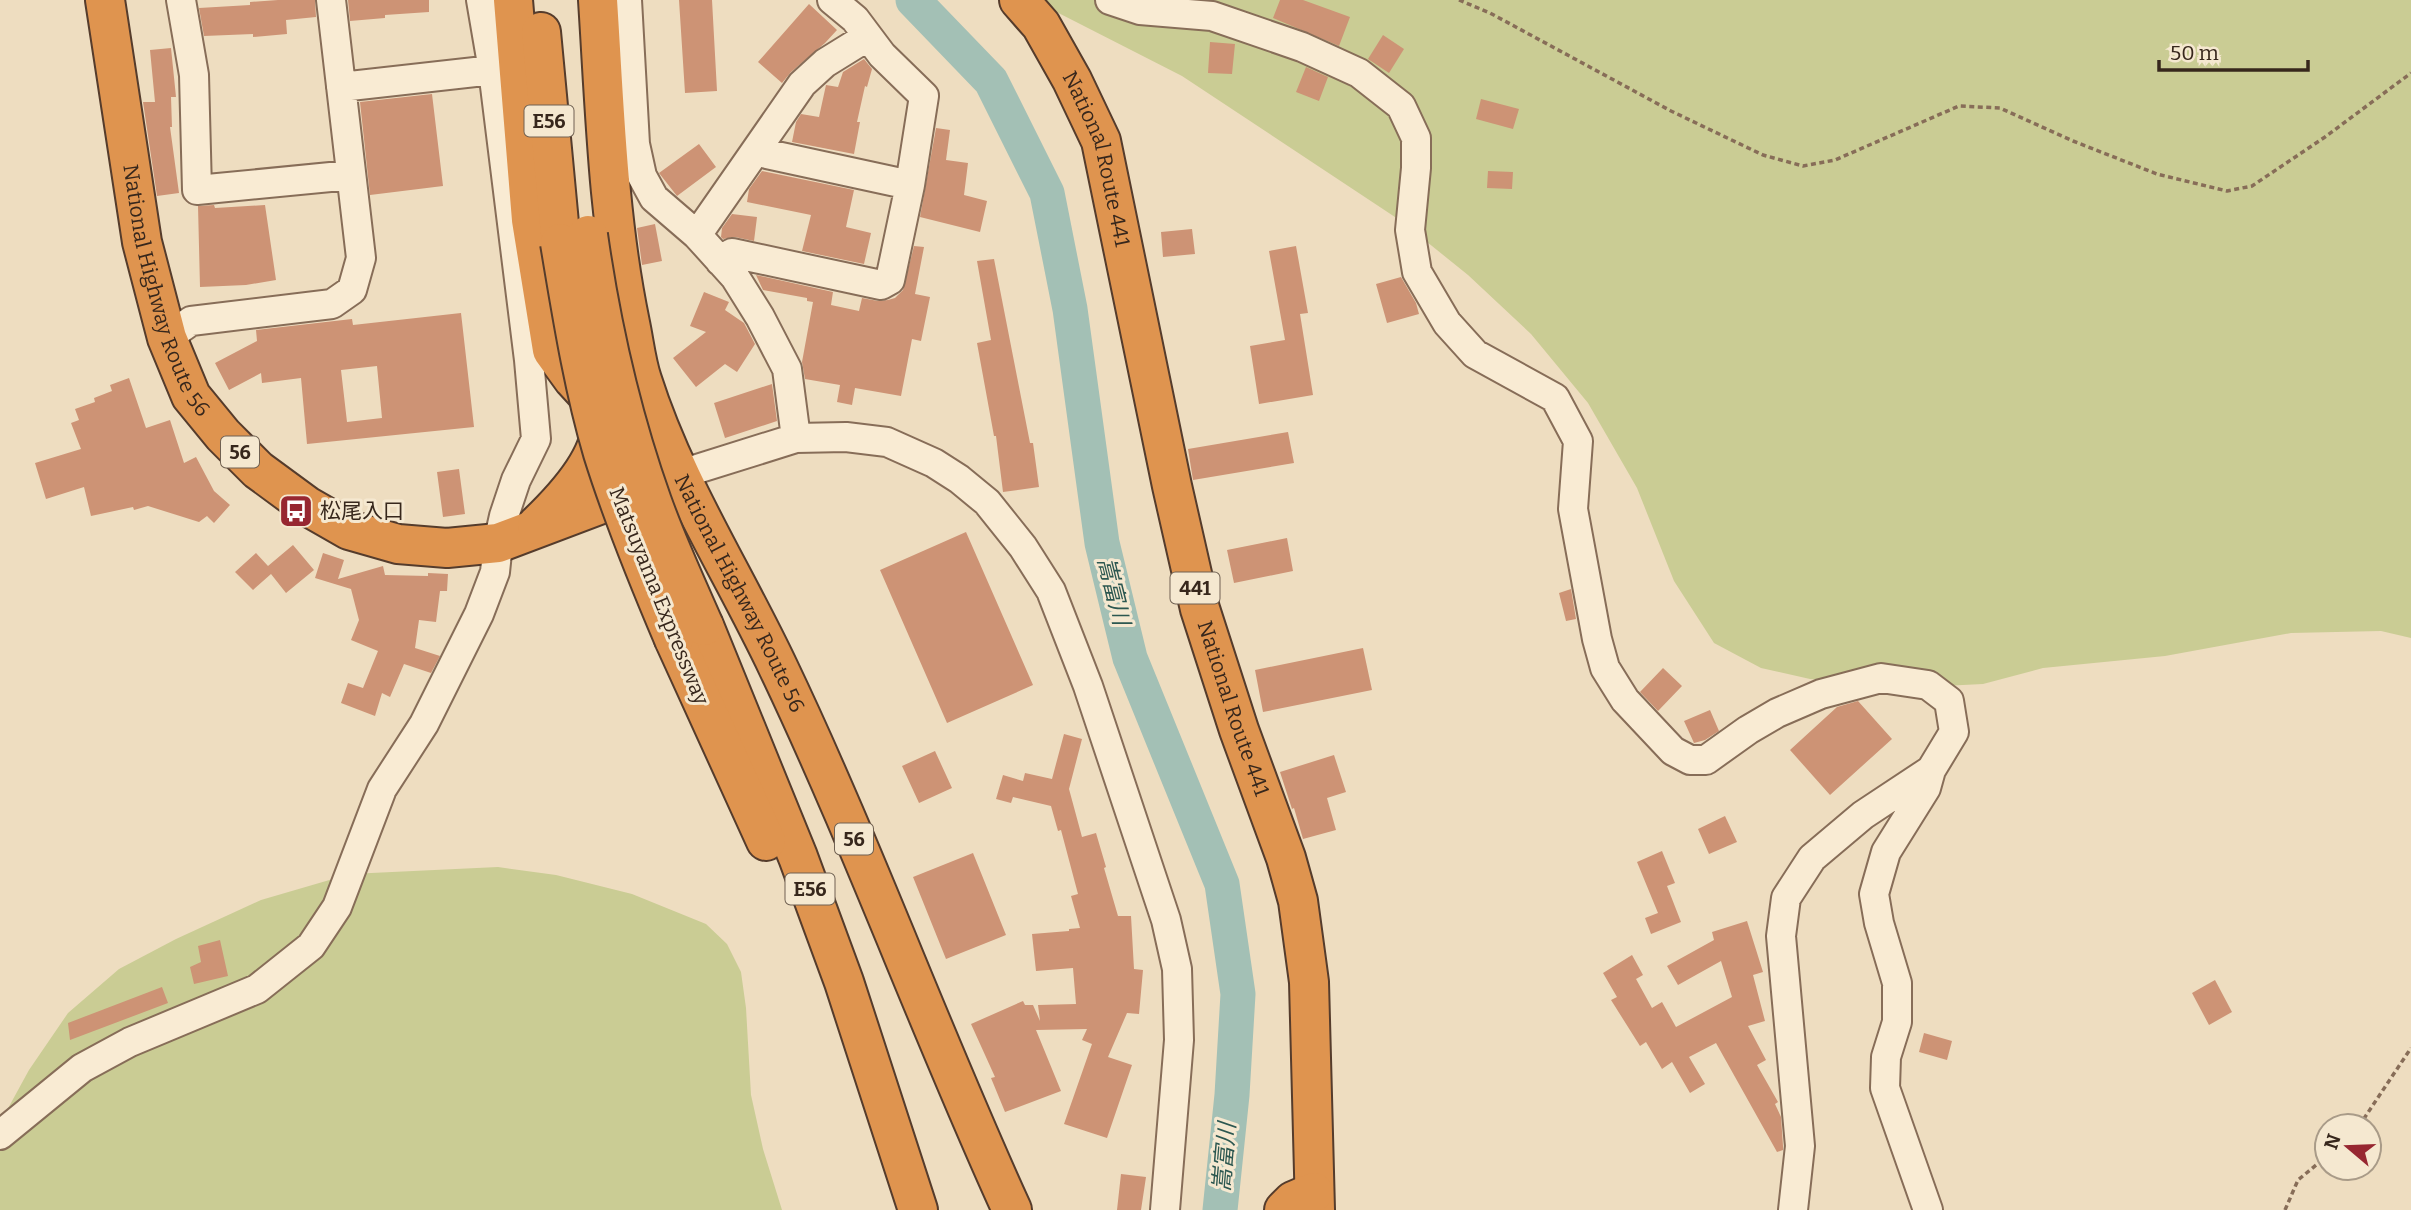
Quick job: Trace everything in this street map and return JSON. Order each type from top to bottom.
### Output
[{"type":"highway","name":"National Highway Route 56","points":[[104,0],[142,242],[167,338],[191,396],[223,435],[258,470],[307,506],[349,530],[398,544],[447,548],[514,537],[681,474],[778,667],[878,892],[973,1124],[1012,1210]]},
{"type":"highway","points":[[513,0],[531,220],[552,350],[599,408],[681,474]]},
{"type":"highway","name":"Matsuyama Expressway","points":[[538,0],[574,239],[597,303],[633,444],[689,633],[799,857],[844,982],[918,1210]]},
{"type":"highway","name":"Matsuyama Expressway","points":[[572,0],[574,239]]},
{"type":"highway","points":[[598,0],[614,222],[623,287],[641,377],[656,419],[681,474]]},
{"type":"highway","name":"National Route 441","points":[[1019,0],[1041,25],[1072,80],[1101,141],[1171,486],[1200,609],[1239,730],[1286,858],[1298,901],[1309,982],[1304,1204]]},
{"type":"highway","points":[[514,537],[562,500],[590,460],[601,425],[599,408]]},
{"type":"street","points":[[181,0],[194,75],[197,190],[351,175]]},
{"type":"street","points":[[167,338],[191,321],[332,304],[352,290],[361,258],[331,0]]},
{"type":"street","points":[[0,1135],[82,1068],[130,1042],[257,989],[311,946],[337,907],[382,789],[424,724],[514,537],[516,480],[536,439],[493,70],[481,0]]},
{"type":"street","points":[[627,0],[633,120],[642,176],[654,198],[697,236],[734,277],[760,317],[787,369],[796,438]]},
{"type":"street","points":[[720,261],[732,253],[881,285],[890,280],[924,96],[867,37],[855,19],[832,0]]},
{"type":"street","points":[[1110,0],[1140,9],[1212,16],[1301,47],[1359,73],[1401,106],[1416,138],[1410,230],[1416,272],[1447,323],[1475,354],[1555,398],[1578,441],[1573,509],[1597,639],[1605,668],[1625,700],[1673,751],[1690,760],[1706,760],[1777,713],[1821,694],[1881,678],[1928,685],[1949,701],[1954,732],[1931,770],[1926,789],[1886,852],[1874,894],[1878,923],[1896,983],[1897,1022],[1886,1057],[1885,1088],[1928,1210]]},
{"type":"street","points":[[697,236],[802,84],[825,63],[867,37]]},
{"type":"street","points":[[341,87],[493,70]]},
{"type":"street","points":[[757,149],[767,154],[909,185]]},
{"type":"street","points":[[681,474],[796,438],[846,437],[887,442],[934,463],[987,502],[1023,547],[1051,591],[1093,699],[1166,920],[1177,969],[1179,1040],[1165,1210]]},
{"type":"street","points":[[1793,1210],[1800,1146],[1781,936],[1786,898],[1812,858],[1863,815],[1931,770]]},
{"type":"path","points":[[1459,0],[1490,13],[1671,111],[1763,155],[1803,166],[1835,160],[1959,106],[2000,108],[2073,141],[2157,174],[2227,191],[2252,186],[2325,137],[2411,73]]},
{"type":"path","points":[[2368,1112],[2411,1048]]},
{"type":"path","points":[[2285,1210],[2298,1180],[2313,1168]]},
{"type":"green space","points":[[1033,0],[2411,0],[2411,638],[2381,631],[2291,633],[2165,656],[2043,668],[1983,684],[1902,688],[1810,679],[1761,668],[1714,643],[1674,581],[1637,488],[1588,403],[1531,334],[1468,275],[1401,221],[1182,76]]},
{"type":"green space","points":[[498,867],[556,875],[632,894],[706,924],[727,944],[741,972],[751,1095],[763,1149],[782,1210],[0,1210],[0,1123],[29,1070],[68,1013],[119,969],[261,900],[350,874]]},
{"type":"building","points":[[315,0],[316,17],[286,20],[287,34],[253,37],[253,34],[204,36],[199,8],[250,5],[250,2]]},
{"type":"building","points":[[348,0],[429,0],[429,12],[350,21]]},
{"type":"building","points":[[679,0],[712,0],[717,91],[685,93]]},
{"type":"building","points":[[1280,0],[1303,0],[1350,17],[1339,46],[1273,18]]},
{"type":"building","points":[[809,4],[837,30],[782,83],[758,62]]},
{"type":"building","points":[[1383,35],[1404,49],[1389,73],[1368,59]]},
{"type":"building","points":[[1210,42],[1235,44],[1232,74],[1208,73]]},
{"type":"building","points":[[171,48],[176,97],[171,97],[170,127],[179,193],[157,196],[143,102],[155,102],[150,50]]},
{"type":"building","points":[[864,59],[872,69],[867,87],[865,86],[857,122],[860,122],[854,154],[792,142],[796,122],[801,114],[819,117],[826,85],[838,87],[843,72]]},
{"type":"building","points":[[1306,67],[1328,77],[1319,101],[1296,92]]},
{"type":"building","points":[[432,94],[443,186],[370,195],[360,102]]},
{"type":"building","points":[[1481,99],[1519,109],[1513,129],[1476,119]]},
{"type":"building","points":[[936,128],[950,130],[946,160],[968,163],[964,195],[987,201],[980,232],[920,217]]},
{"type":"building","points":[[699,144],[716,167],[677,196],[659,173]]},
{"type":"building","points":[[762,171],[854,190],[846,227],[871,233],[864,264],[802,251],[811,215],[747,202],[749,189]]},
{"type":"building","points":[[1488,171],[1513,172],[1512,189],[1487,188]]},
{"type":"building","points":[[214,205],[215,208],[265,205],[276,280],[246,285],[200,287],[198,206]]},
{"type":"building","points":[[732,214],[757,217],[754,241],[721,237],[722,228]]},
{"type":"building","points":[[655,224],[662,261],[642,265],[637,228]]},
{"type":"building","points":[[1192,229],[1195,254],[1163,257],[1161,232]]},
{"type":"building","points":[[914,246],[924,247],[915,294],[930,297],[921,341],[912,339],[901,396],[855,388],[852,405],[837,402],[840,385],[805,379],[802,362],[813,302],[807,301],[807,298],[763,290],[756,275],[833,292],[831,305],[859,311],[862,298],[888,300],[895,298],[903,290]]},
{"type":"building","points":[[1296,246],[1308,313],[1300,314],[1313,395],[1259,404],[1250,346],[1285,340],[1269,251]]},
{"type":"building","points":[[994,259],[1030,443],[1033,443],[1039,487],[1003,492],[996,436],[977,343],[991,340],[977,261]]},
{"type":"building","points":[[1401,277],[1416,303],[1419,314],[1387,323],[1376,284]]},
{"type":"building","points":[[704,292],[729,302],[725,310],[744,323],[755,344],[737,372],[725,364],[696,387],[673,358],[706,332],[690,326]]},
{"type":"building","points":[[461,313],[474,427],[307,444],[301,378],[262,383],[261,373],[229,390],[215,363],[257,341],[256,330],[352,319],[353,325]],"holes":[[[377,366],[382,418],[347,422],[341,370]]]},
{"type":"building","points":[[129,378],[146,428],[170,420],[184,463],[196,457],[214,491],[230,505],[214,523],[207,516],[199,522],[148,506],[91,516],[84,487],[46,499],[35,463],[81,449],[71,423],[79,420],[75,409],[95,402],[94,398],[112,391],[110,385]]},
{"type":"building","points":[[772,384],[777,421],[725,438],[714,403]]},
{"type":"building","points":[[1288,432],[1294,463],[1193,480],[1188,449]]},
{"type":"building","points":[[459,469],[465,514],[443,517],[437,472]]},
{"type":"building","points":[[966,532],[1033,685],[947,723],[880,570]]},
{"type":"building","points":[[1287,538],[1293,571],[1234,583],[1227,550]]},
{"type":"building","points":[[293,545],[314,570],[286,593],[271,574],[253,590],[235,572],[256,553],[268,566]]},
{"type":"building","points":[[323,553],[344,560],[338,579],[383,566],[385,575],[448,574],[447,591],[440,591],[436,622],[419,620],[415,648],[440,656],[431,673],[404,664],[390,697],[382,693],[375,716],[341,703],[348,683],[363,688],[378,651],[351,640],[359,620],[351,589],[315,578]]},
{"type":"building","points":[[1571,589],[1576,619],[1566,621],[1559,593]]},
{"type":"building","points":[[1363,648],[1372,690],[1263,712],[1255,670]]},
{"type":"building","points":[[1663,668],[1682,686],[1658,711],[1640,692]]},
{"type":"building","points":[[1858,701],[1892,739],[1830,795],[1790,750],[1837,707]]},
{"type":"building","points":[[1710,710],[1719,731],[1694,743],[1684,721]]},
{"type":"building","points":[[1064,734],[1082,739],[1069,789],[1082,837],[1096,833],[1118,916],[1131,916],[1134,969],[1143,970],[1139,1014],[1127,1013],[1108,1057],[1132,1065],[1107,1138],[1064,1124],[1092,1044],[1082,1040],[1087,1029],[1036,1030],[1061,1091],[1005,1112],[991,1078],[995,1077],[971,1024],[1023,1001],[1025,1005],[1033,1005],[1040,1021],[1038,1005],[1076,1004],[1073,968],[1036,971],[1032,934],[1080,928],[1071,896],[1078,894],[1061,830],[1058,831],[1051,806],[1013,797],[1011,803],[996,799],[1003,775],[1023,781],[1025,773],[1052,779]]},
{"type":"building","points":[[935,751],[952,788],[919,803],[902,766]]},
{"type":"building","points":[[1334,755],[1346,792],[1327,798],[1336,830],[1303,839],[1280,772]]},
{"type":"building","points":[[1725,816],[1737,842],[1709,854],[1698,829]]},
{"type":"building","points":[[1662,851],[1675,883],[1667,886],[1681,922],[1651,934],[1645,918],[1658,913],[1637,862]]},
{"type":"building","points":[[973,853],[1006,935],[946,959],[913,877]]},
{"type":"building","points":[[1747,921],[1763,972],[1753,975],[1765,1021],[1748,1026],[1766,1060],[1757,1065],[1778,1102],[1775,1104],[1781,1117],[1783,1150],[1777,1152],[1716,1043],[1689,1057],[1705,1084],[1690,1093],[1672,1062],[1662,1069],[1646,1042],[1640,1046],[1611,1000],[1617,997],[1603,973],[1632,955],[1643,975],[1636,979],[1652,1008],[1662,1002],[1676,1027],[1732,997],[1721,961],[1678,985],[1667,966],[1714,940],[1712,932]]},
{"type":"building","points":[[220,940],[228,976],[194,984],[190,967],[201,962],[198,946]]},
{"type":"building","points":[[2215,980],[2232,1012],[2209,1025],[2192,993]]},
{"type":"building","points":[[162,987],[168,1003],[70,1040],[68,1023]]},
{"type":"building","points":[[1924,1033],[1952,1041],[1947,1060],[1919,1052]]},
{"type":"building","points":[[1121,1174],[1146,1177],[1141,1210],[1117,1210]]},
{"type":"waterway","name":"嵩富川","points":[[913,0],[991,81],[1047,193],[1070,309],[1102,543],[1130,658],[1222,884],[1238,994],[1232,1095],[1220,1210]]},
{"type":"place","name":"松尾入口","points":[[296,511]]}]
